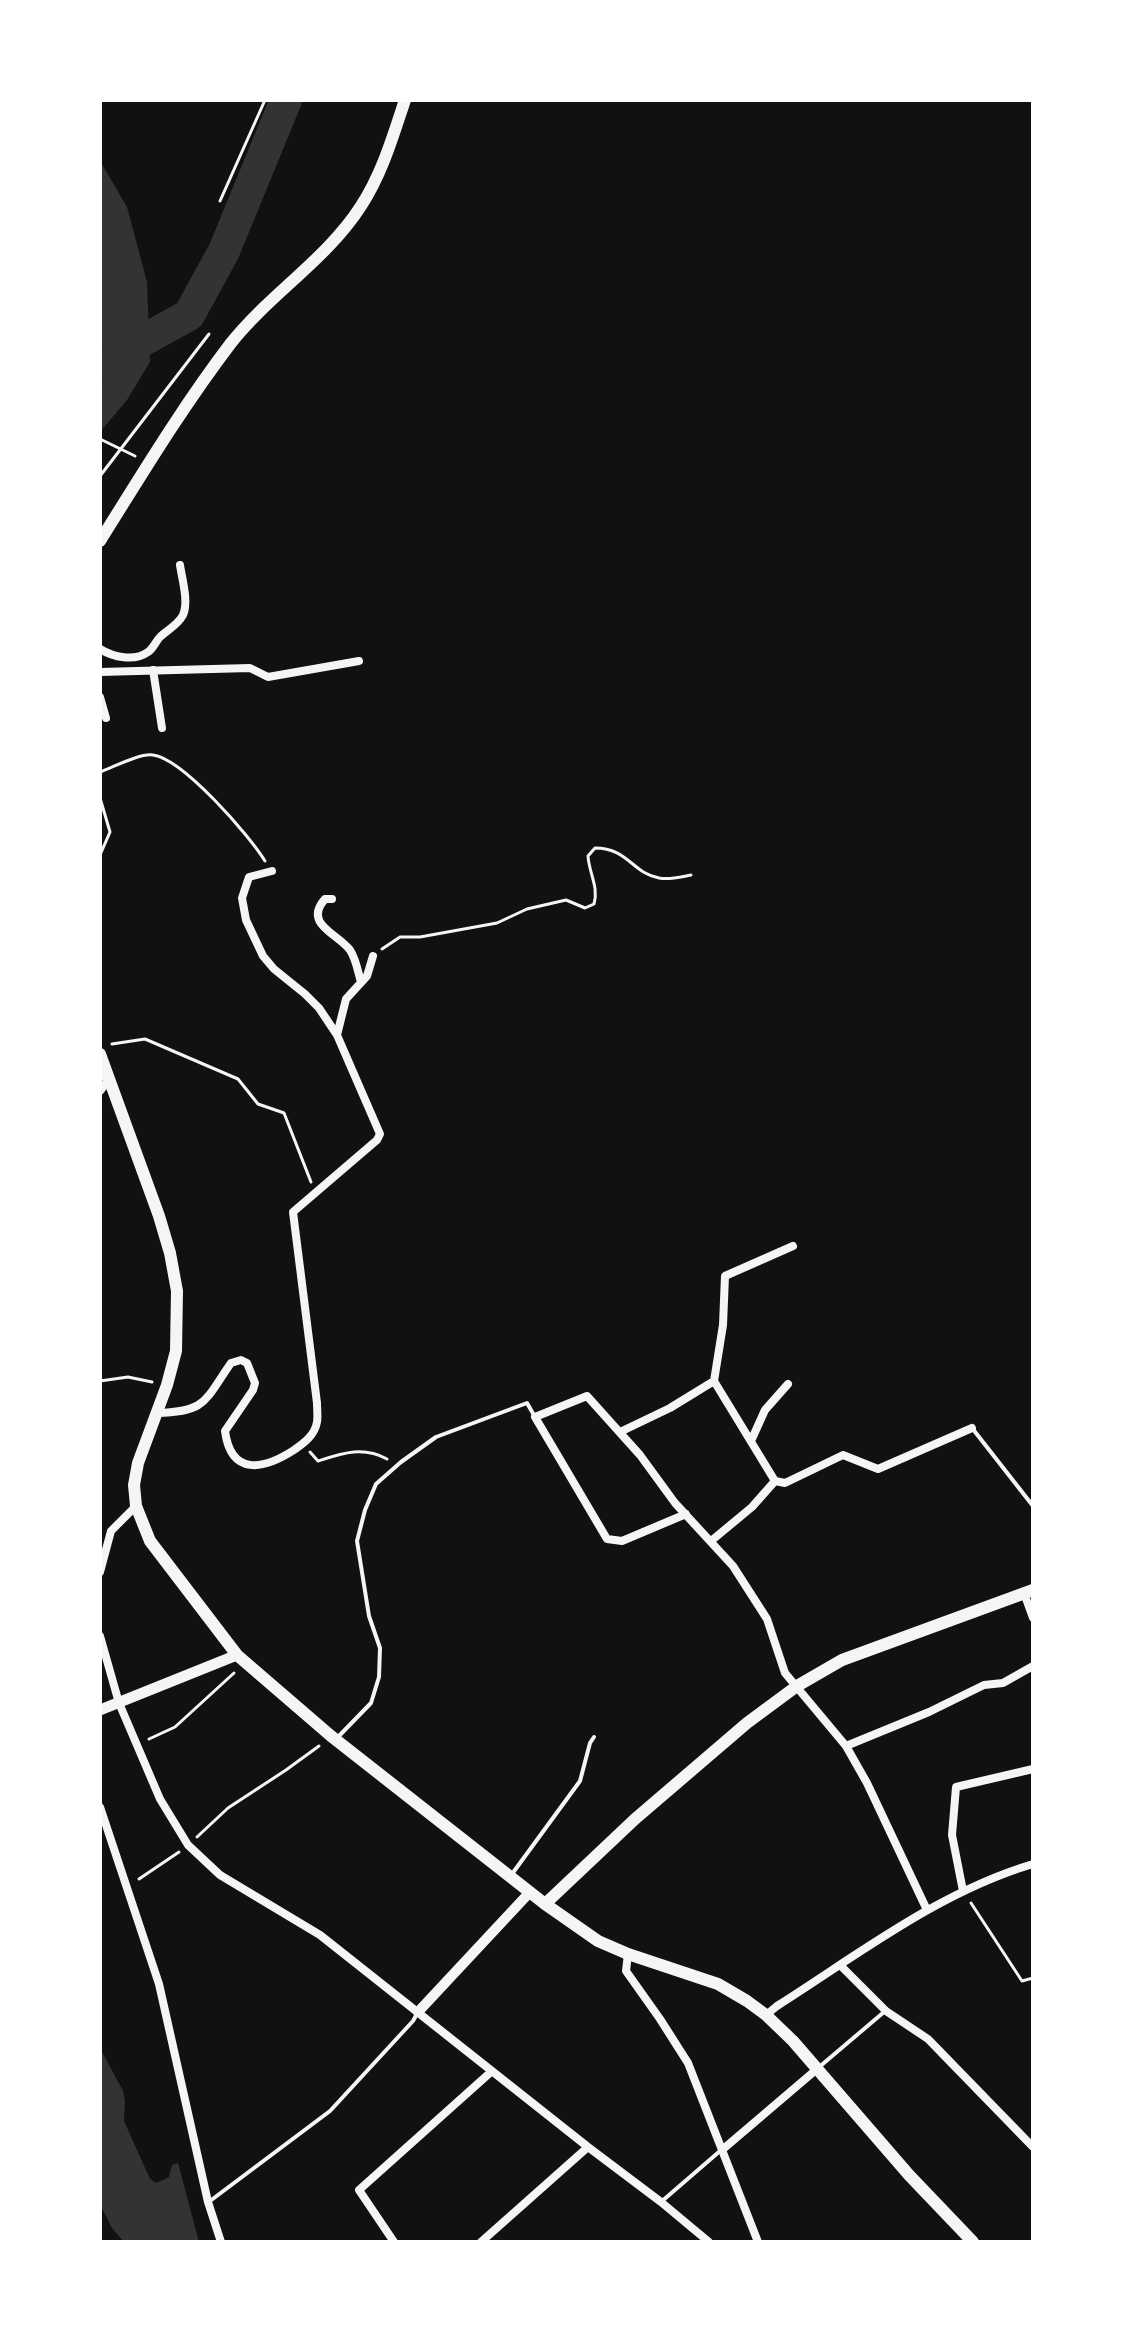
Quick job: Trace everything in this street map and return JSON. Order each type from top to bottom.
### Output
[{"type":"main road","points":[[100,541],[162,443],[233,341],[324,250],[360,207],[380,172],[405,100]]},
{"type":"main road","points":[[100,1054],[103,1078],[159,1216],[177,1291],[176,1351],[167,1385],[138,1463],[134,1485],[136,1506],[150,1541],[241,1659],[334,1738],[545,1904],[598,1941],[718,1984],[766,2015],[793,2041],[909,2175],[973,2242]]},
{"type":"main road","points":[[545,1904],[669,1790],[747,1723],[797,1686],[842,1660],[1029,1592]]},
{"type":"main road","points":[[100,1710],[241,1659]]},
{"type":"street","points":[[100,649],[114,657],[124,658],[149,652],[177,623],[184,614],[185,601],[180,565]]},
{"type":"street","points":[[100,672],[250,668],[268,677],[359,661]]},
{"type":"street","points":[[153,670],[162,728]]},
{"type":"street","points":[[100,697],[106,718]]},
{"type":"street","points":[[157,1413],[181,1412],[200,1405],[213,1393],[231,1363],[241,1360],[247,1363],[255,1383],[225,1431],[227,1447],[233,1457],[256,1467],[268,1464],[308,1440],[318,1421],[293,1212],[377,1140],[380,1134],[337,1035],[319,1008],[263,956],[246,920],[242,898],[249,877],[272,871]]},
{"type":"street","points":[[332,899],[325,899],[317,915],[321,925],[350,951],[361,982]]},
{"type":"street","points":[[337,1035],[346,999],[367,976],[373,956]]},
{"type":"street","points":[[100,1091],[103,1078]]},
{"type":"street","points":[[793,1246],[725,1276],[723,1325],[714,1381],[775,1481],[785,1483],[843,1455],[878,1469],[972,1428]]},
{"type":"street","points":[[620,1432],[670,1408],[714,1381]]},
{"type":"street","points":[[751,1441],[765,1410],[788,1384]]},
{"type":"street","points":[[686,1514],[622,1541],[607,1539],[535,1417],[587,1396],[733,1566],[767,1619],[785,1673],[846,1746],[867,1783],[927,1910]]},
{"type":"street","points":[[711,1541],[752,1507],[775,1481]]},
{"type":"street","points":[[100,1572],[111,1531],[136,1506]]},
{"type":"street","points":[[1029,1592],[1033,1618]]},
{"type":"street","points":[[100,1636],[119,1703],[160,1799],[188,1845],[220,1875],[320,1935],[709,2242]]},
{"type":"street","points":[[846,1746],[929,1712],[984,1685],[1003,1683],[1033,1666]]},
{"type":"street","points":[[963,1891],[952,1835],[956,1787],[1033,1769]]},
{"type":"street","points":[[100,1807],[159,1984],[208,2202],[221,2242]]},
{"type":"street","points":[[766,2015],[927,1910],[963,1891],[1033,1864]]},
{"type":"street","points":[[418,2012],[530,1892]]},
{"type":"street","points":[[628,1954],[626,1971],[688,2063],[758,2242]]},
{"type":"street","points":[[840,1965],[886,2011],[928,2039],[1033,2147]]},
{"type":"street","points":[[722,2150],[817,2069]]},
{"type":"street","points":[[394,2242],[359,2190],[492,2071]]},
{"type":"street","points":[[481,2242],[588,2147]]},
{"type":"lane","points":[[334,1738],[371,1703],[379,1677],[380,1648],[369,1616],[357,1541],[376,1484],[436,1437],[527,1403],[535,1417]]},
{"type":"lane","points":[[972,1428],[1033,1506]]},
{"type":"lane","points":[[510,1876],[580,1781],[594,1737]]},
{"type":"lane","points":[[817,2069],[886,2011]]},
{"type":"lane","points":[[208,2202],[330,2111],[418,2012]]},
{"type":"lane","points":[[661,2202],[722,2150]]},
{"type":"path","points":[[220,201],[265,100]]},
{"type":"path","points":[[100,476],[209,334]]},
{"type":"path","points":[[100,439],[128,454]]},
{"type":"path","points":[[100,772],[146,755],[157,755],[173,764],[237,823],[272,871]]},
{"type":"path","points":[[100,798],[110,832],[100,855]]},
{"type":"path","points":[[373,956],[400,937],[420,937],[497,923],[527,909],[566,900],[585,908],[594,904],[597,893],[588,856],[595,848],[608,848],[625,856],[656,878],[674,879],[691,875]]},
{"type":"path","points":[[100,1046],[145,1039],[238,1079],[258,1104],[284,1113],[315,1193]]},
{"type":"path","points":[[100,1381],[128,1377],[167,1385]]},
{"type":"path","points":[[302,1444],[318,1461],[343,1453],[372,1451],[397,1465]]},
{"type":"path","points":[[137,1744],[175,1727],[241,1659]]},
{"type":"path","points":[[126,1887],[188,1845],[228,1808],[334,1738]]},
{"type":"path","points":[[963,1891],[1022,1981],[1033,1978]]},
{"type":"shaded area","points":[[100,161],[127,207],[147,282],[150,362],[127,400],[100,432]]},
{"type":"shaded area","points":[[100,2048],[123,2091],[124,2121],[150,2179],[156,2183],[169,2177],[172,2165],[178,2163],[199,2242],[124,2242],[112,2228],[100,2205]]},
{"type":"waterway","points":[[100,364],[189,315],[224,251],[286,100]]}]
